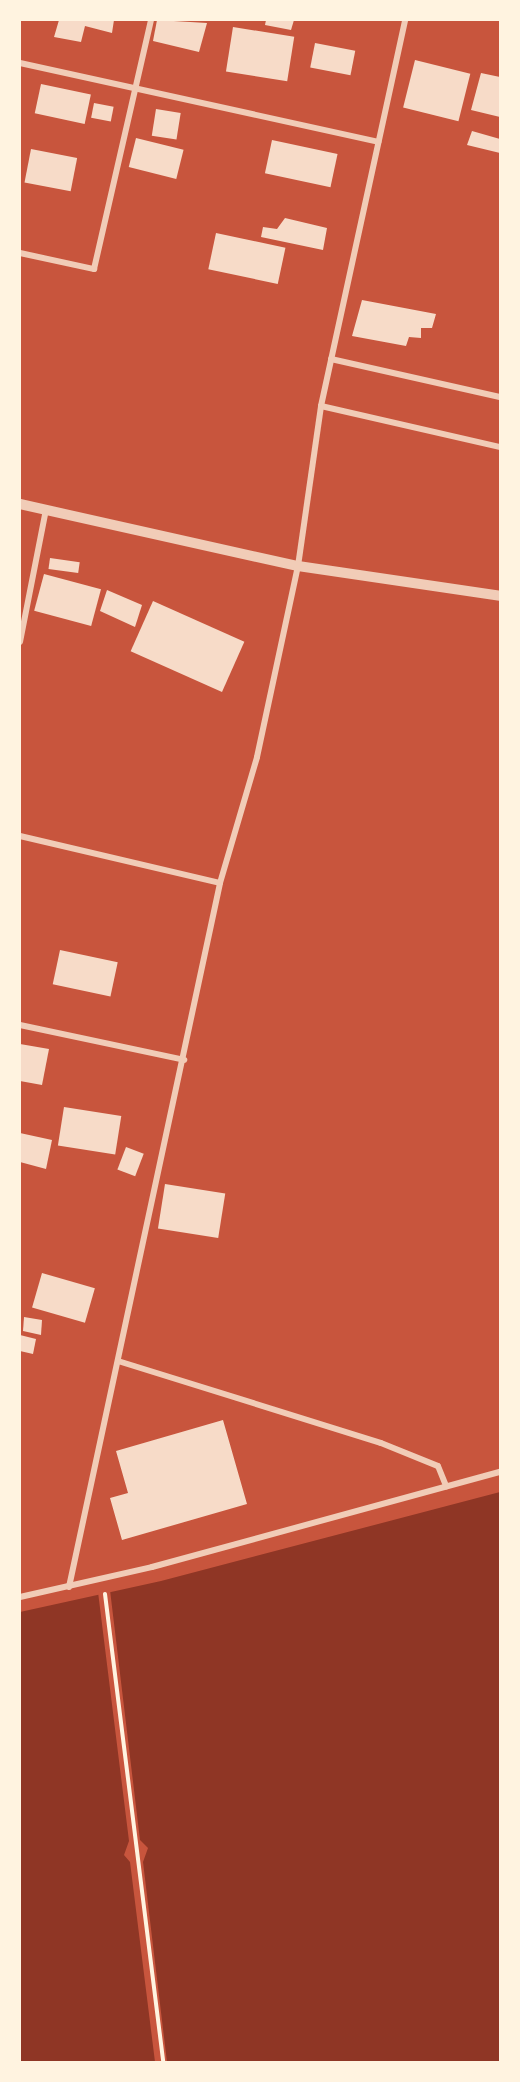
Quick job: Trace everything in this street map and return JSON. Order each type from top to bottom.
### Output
[{"type":"street","points":[[20,254],[94,269],[151,20]]},
{"type":"street","points":[[69,1587],[184,1060],[220,883],[257,757],[298,566],[321,406],[405,20]]},
{"type":"street","points":[[20,63],[378,142]]},
{"type":"street","points":[[331,359],[501,397]]},
{"type":"street","points":[[321,406],[501,447]]},
{"type":"street","points":[[20,504],[298,566],[501,596]]},
{"type":"street","points":[[20,642],[46,510]]},
{"type":"street","points":[[20,836],[220,883]]},
{"type":"street","points":[[20,1025],[184,1060]]},
{"type":"street","points":[[118,1361],[381,1443],[438,1466],[446,1486]]},
{"type":"street","points":[[20,1597],[103,1579],[501,1472]]},
{"type":"path","points":[[103,1579],[164,2062]]},
{"type":"shaded area","points":[[500,1492],[500,2062],[20,2062],[20,1612],[161,1581]]},
{"type":"pier","points":[[110,1590],[140,1840],[148,1848],[143,1862],[167,2062],[155,2062],[130,1862],[124,1855],[129,1841],[98,1592]]},
{"type":"building","points":[[59,20],[114,20],[112,33],[85,26],[81,42],[54,37]]},
{"type":"building","points":[[157,20],[207,23],[199,52],[153,41]]},
{"type":"building","points":[[266,20],[294,20],[291,30],[265,25]]},
{"type":"building","points":[[233,27],[294,37],[287,81],[226,71]]},
{"type":"building","points":[[315,43],[355,51],[350,75],[310,68]]},
{"type":"building","points":[[415,60],[470,74],[458,121],[403,108]]},
{"type":"building","points":[[481,73],[500,77],[500,117],[471,110]]},
{"type":"building","points":[[41,84],[91,95],[85,124],[35,113]]},
{"type":"building","points":[[94,103],[114,107],[111,122],[91,118]]},
{"type":"building","points":[[156,109],[181,113],[176,140],[152,136]]},
{"type":"building","points":[[472,131],[500,139],[500,153],[467,145]]},
{"type":"building","points":[[136,138],[184,150],[176,179],[129,167]]},
{"type":"building","points":[[272,140],[338,154],[330,187],[265,173]]},
{"type":"building","points":[[31,149],[77,158],[71,191],[25,182]]},
{"type":"building","points":[[285,218],[327,228],[323,250],[261,237],[263,227],[277,229]]},
{"type":"building","points":[[216,233],[285,248],[278,284],[208,269]]},
{"type":"building","points":[[362,300],[436,314],[432,328],[421,328],[421,338],[409,337],[406,346],[352,336]]},
{"type":"building","points":[[50,558],[80,562],[78,573],[48,569]]},
{"type":"building","points":[[44,574],[101,589],[91,626],[34,611]]},
{"type":"building","points":[[107,590],[142,605],[135,627],[100,611]]},
{"type":"building","points":[[153,601],[244,642],[222,692],[131,651]]},
{"type":"building","points":[[60,950],[118,962],[110,997],[53,984]]},
{"type":"building","points":[[20,1044],[49,1049],[42,1085],[20,1081]]},
{"type":"building","points":[[64,1107],[121,1116],[115,1155],[58,1146]]},
{"type":"building","points":[[20,1133],[52,1140],[46,1169],[20,1162]]},
{"type":"building","points":[[126,1147],[144,1154],[135,1176],[117,1169]]},
{"type":"building","points":[[165,1184],[225,1194],[218,1238],[158,1228]]},
{"type":"building","points":[[42,1273],[95,1288],[85,1323],[32,1308]]},
{"type":"building","points":[[24,1317],[42,1320],[41,1335],[23,1331]]},
{"type":"building","points":[[20,1335],[36,1339],[33,1354],[20,1351]]},
{"type":"building","points":[[223,1420],[247,1504],[122,1540],[110,1498],[128,1493],[116,1451]]}]
